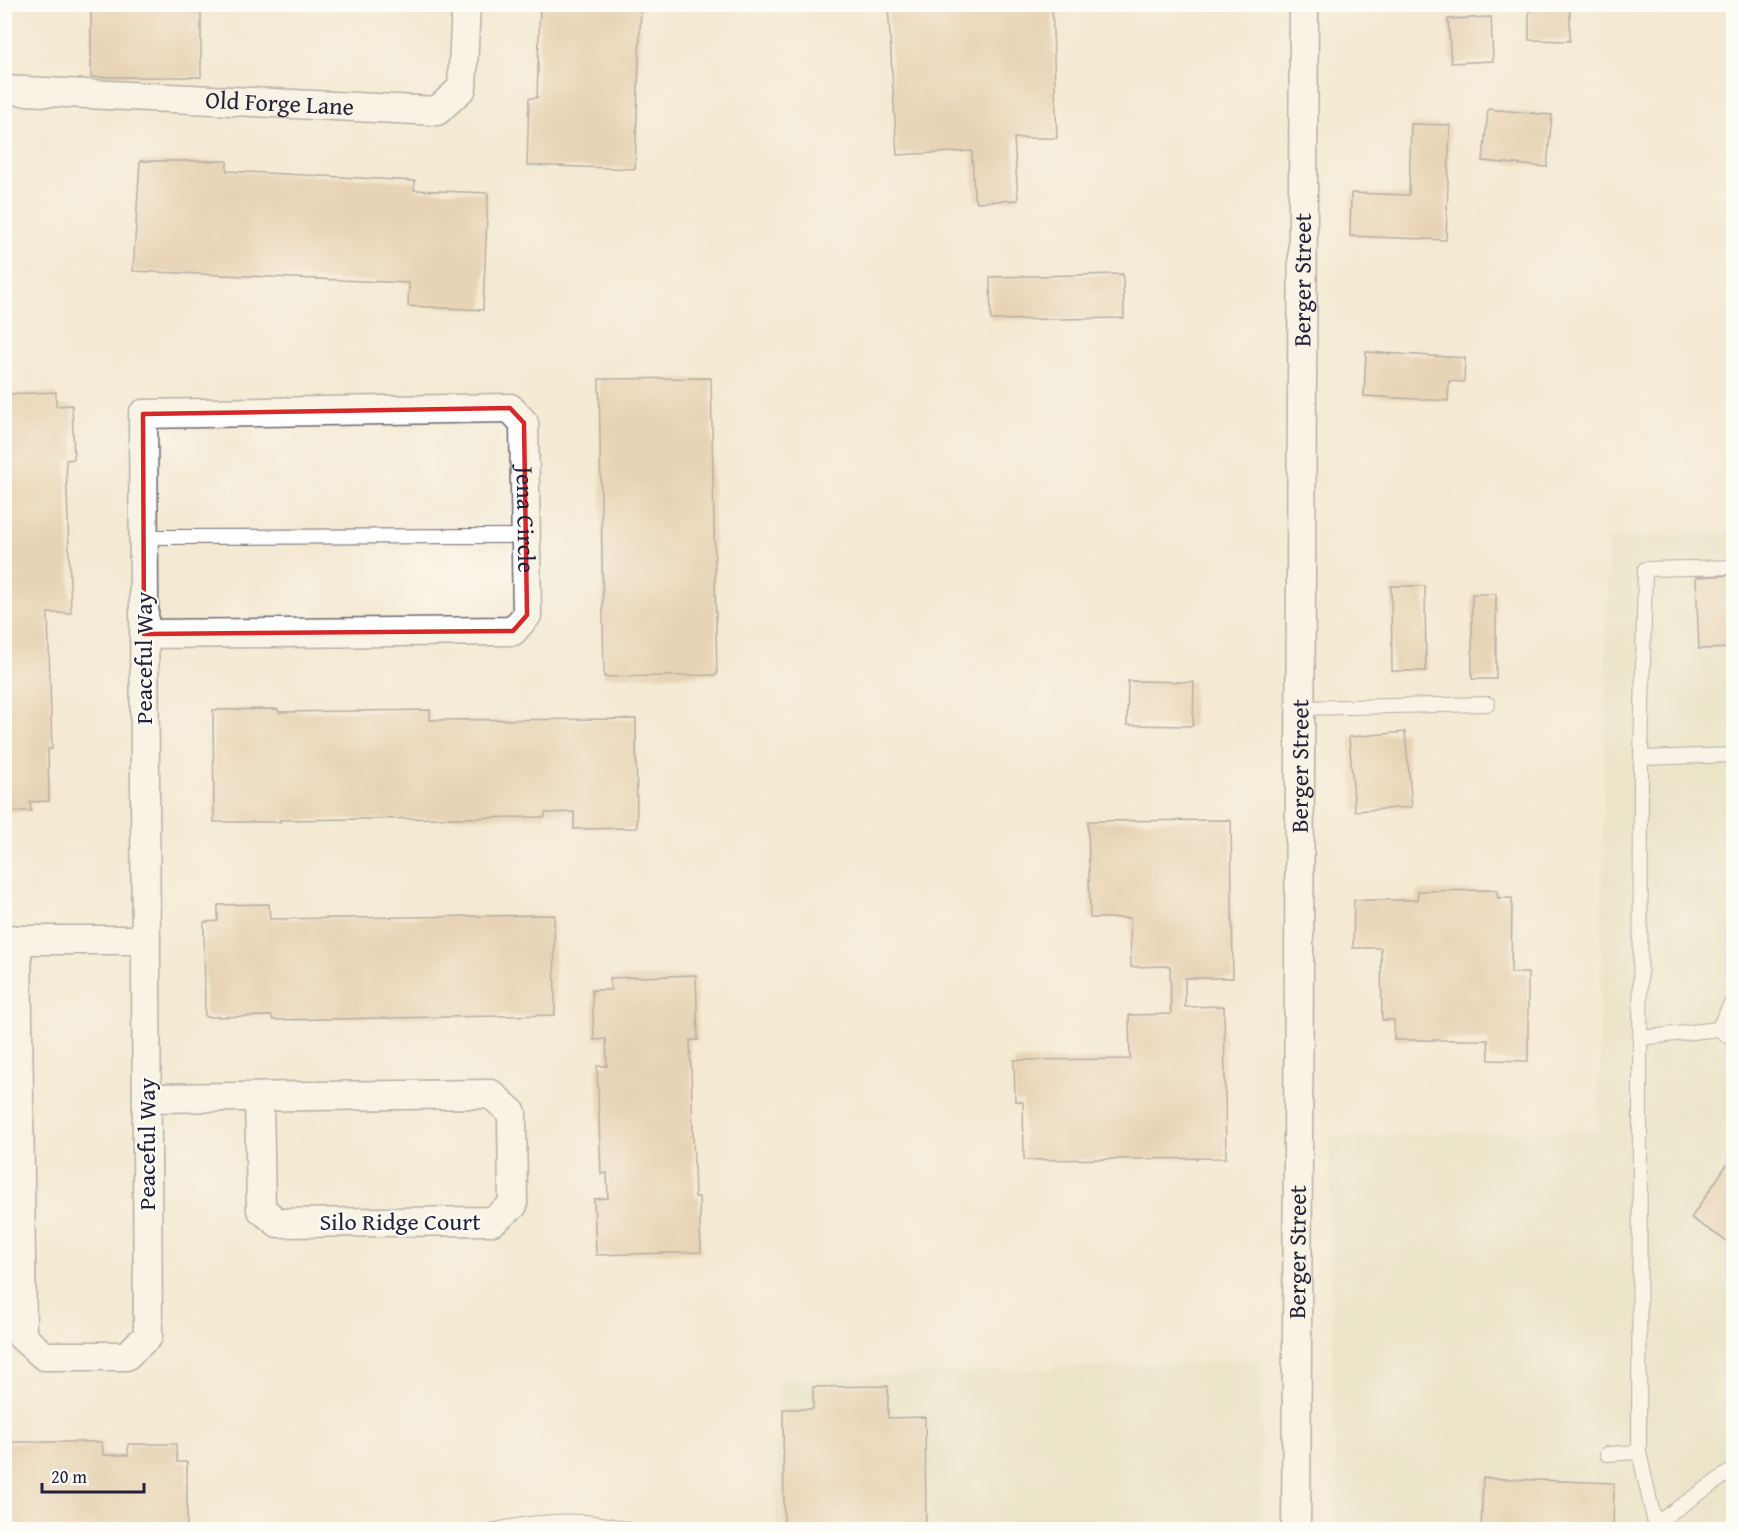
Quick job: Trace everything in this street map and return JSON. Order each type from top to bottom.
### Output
[{"type":"street","name":"Old Forge Lane","points":[[4,90],[437,111],[462,88],[466,4]]},
{"type":"street","name":"Berger Street","points":[[1296,1530],[1304,4]]},
{"type":"street","name":"Jena Circle","points":[[143,414],[510,408],[524,423],[527,615],[513,631],[144,634]]},
{"type":"street","name":"Peaceful Way","points":[[11,939],[22,1337],[44,1356],[126,1356],[148,1336],[143,414]]},
{"type":"street","points":[[11,939],[146,940]]},
{"type":"street","name":"Silo Ridge Court","points":[[147,1098],[491,1094],[512,1113],[513,1205],[493,1221],[278,1222],[261,1209],[259,1097]]},
{"type":"lane","points":[[144,537],[526,536]]},
{"type":"lane","points":[[1734,567],[1644,569],[1641,758],[1639,1452],[1656,1527],[1734,1469]]},
{"type":"lane","points":[[1300,708],[1488,704]]},
{"type":"lane","points":[[1641,758],[1734,755]]},
{"type":"lane","points":[[1718,1029],[1734,998]]},
{"type":"lane","points":[[1641,1038],[1718,1029],[1734,1040]]},
{"type":"lane","points":[[1607,1454],[1639,1452]]},
{"type":"lane","points":[[495,1530],[519,1525],[572,1522],[596,1523],[629,1530]]},
{"type":"highlighted area","points":[[510,408],[524,423],[527,615],[513,631],[144,634],[143,414]]},
{"type":"shaded area","points":[[1733,532],[1733,1529],[1336,1529],[1329,1137],[1598,1130],[1608,539]]},
{"type":"shaded area","points":[[1262,1359],[1262,1529],[775,1530],[779,1380]]},
{"type":"building","points":[[540,4],[641,4],[635,169],[527,165],[529,98],[537,98]]},
{"type":"building","points":[[888,4],[1052,4],[1057,138],[1014,138],[1018,200],[977,202],[974,197],[972,151],[897,155]]},
{"type":"building","points":[[1529,4],[1570,4],[1570,41],[1529,40]]},
{"type":"building","points":[[91,8],[201,8],[201,77],[91,77]]},
{"type":"building","points":[[1491,17],[1493,61],[1451,63],[1448,19]]},
{"type":"building","points":[[1488,109],[1552,115],[1547,167],[1483,161]]},
{"type":"building","points":[[1411,124],[1450,125],[1446,240],[1350,236],[1351,193],[1409,195]]},
{"type":"building","points":[[140,161],[227,161],[227,171],[415,181],[414,190],[488,193],[483,310],[408,306],[409,283],[133,271]]},
{"type":"building","points":[[1123,274],[1124,318],[991,320],[990,277]]},
{"type":"building","points":[[1366,352],[1465,358],[1464,382],[1449,381],[1448,401],[1364,396]]},
{"type":"building","points":[[711,378],[717,675],[604,677],[599,379]]},
{"type":"building","points":[[56,392],[56,406],[72,405],[74,459],[66,460],[71,613],[48,613],[52,749],[48,749],[49,801],[30,802],[31,811],[4,812],[4,394]]},
{"type":"building","points":[[1734,575],[1734,648],[1699,649],[1696,577]]},
{"type":"building","points":[[1391,586],[1425,586],[1426,671],[1392,671]]},
{"type":"building","points":[[1472,594],[1496,594],[1496,679],[1472,679]]},
{"type":"building","points":[[1128,681],[1194,682],[1193,726],[1127,725]]},
{"type":"building","points":[[278,709],[279,712],[430,710],[430,720],[636,719],[637,828],[574,829],[574,812],[545,813],[545,817],[214,822],[213,710]]},
{"type":"building","points":[[1405,732],[1412,807],[1355,811],[1349,737]]},
{"type":"building","points":[[1231,820],[1233,978],[1185,978],[1185,1007],[1224,1006],[1226,1158],[1024,1160],[1023,1102],[1015,1101],[1014,1060],[1130,1059],[1129,1015],[1171,1014],[1170,966],[1131,967],[1130,918],[1090,918],[1088,821]]},
{"type":"building","points":[[1497,890],[1498,898],[1512,898],[1511,973],[1528,973],[1528,1061],[1489,1060],[1488,1040],[1394,1040],[1394,1020],[1382,1020],[1381,948],[1353,948],[1354,900],[1417,900],[1418,891]]},
{"type":"building","points":[[269,904],[270,919],[554,915],[555,1015],[273,1020],[272,1016],[205,1017],[204,922],[218,921],[218,905]]},
{"type":"building","points":[[696,975],[698,1040],[690,1040],[695,1197],[699,1197],[701,1252],[596,1255],[594,1199],[608,1198],[607,1173],[601,1174],[597,1066],[607,1066],[606,1039],[594,1040],[592,990],[611,990],[610,978]]},
{"type":"building","points":[[1734,1154],[1734,1246],[1691,1218]]},
{"type":"building","points":[[888,1386],[888,1418],[925,1417],[926,1528],[784,1530],[783,1409],[813,1409],[813,1387]]},
{"type":"building","points":[[4,1442],[102,1442],[103,1455],[128,1455],[128,1444],[176,1444],[177,1462],[187,1462],[187,1529],[4,1530]]},
{"type":"building","points":[[1483,1478],[1614,1483],[1613,1530],[1481,1530]]}]
